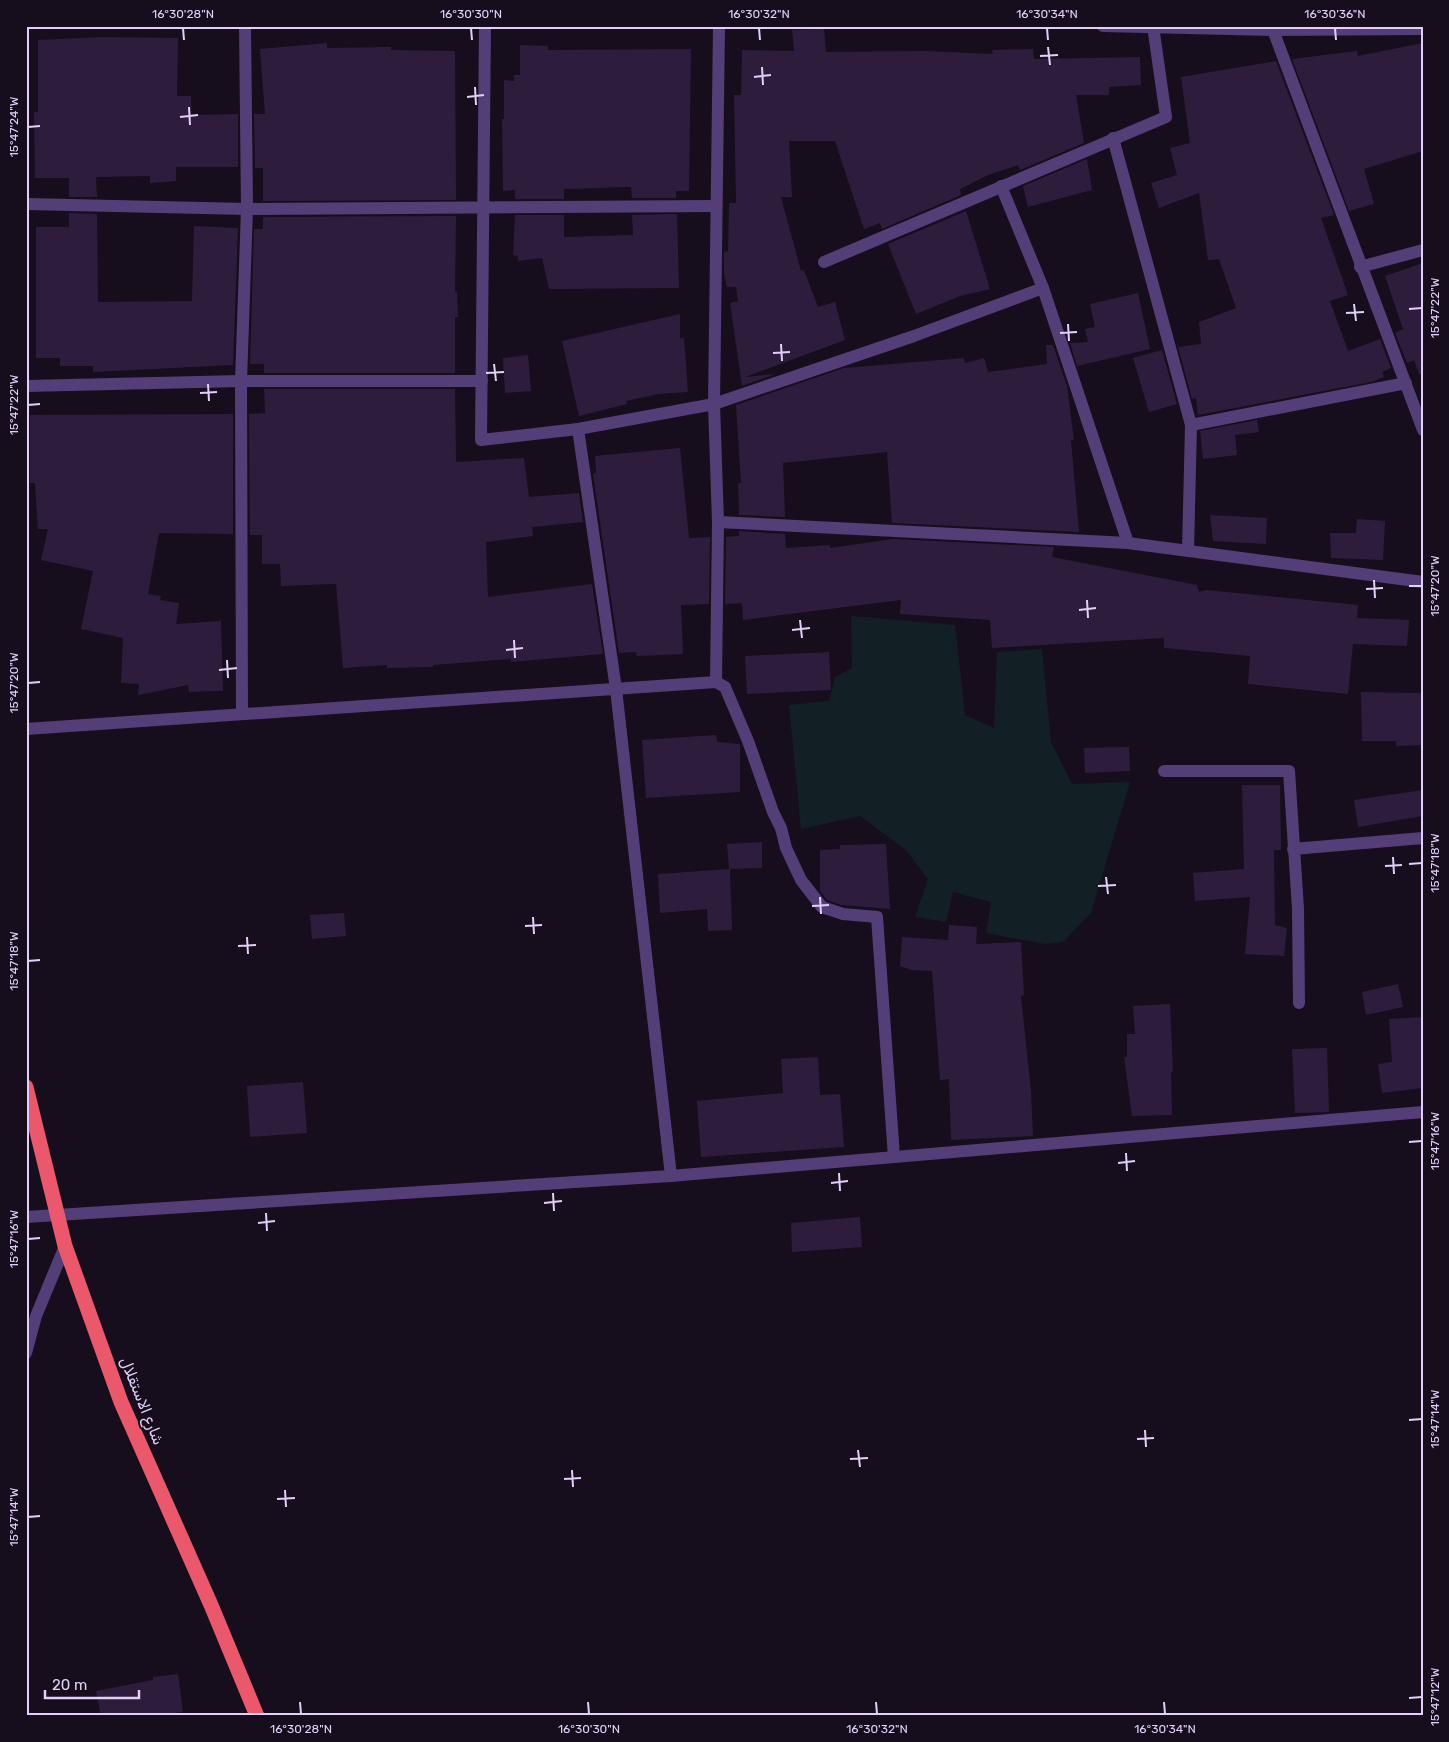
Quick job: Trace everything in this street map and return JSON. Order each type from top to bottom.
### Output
[{"type":"highway","name":"شارع الاستقلال","points":[[26,1087],[65,1246],[121,1402],[211,1605],[257,1716]]},
{"type":"street","points":[[242,714],[241,382],[246,208],[245,26]]},
{"type":"street","points":[[485,26],[481,440],[578,429],[714,404],[914,336],[1043,288]]},
{"type":"street","points":[[716,682],[718,522],[714,404],[719,26]]},
{"type":"street","points":[[1103,26],[1272,30],[1339,28],[1423,29]]},
{"type":"street","points":[[824,262],[1166,117],[1154,27]]},
{"type":"street","points":[[1272,30],[1423,430]]},
{"type":"street","points":[[1113,138],[1191,425],[1188,551]]},
{"type":"street","points":[[1001,186],[1043,288],[1128,543]]},
{"type":"street","points":[[26,204],[246,208],[716,206]]},
{"type":"street","points":[[1360,267],[1423,250]]},
{"type":"street","points":[[26,386],[241,382],[482,381]]},
{"type":"street","points":[[1191,425],[1406,382]]},
{"type":"street","points":[[578,429],[616,689],[671,1176]]},
{"type":"street","points":[[718,522],[1128,543],[1423,582]]},
{"type":"street","points":[[26,729],[716,682],[725,687],[748,741],[773,812],[781,828],[786,848],[800,880],[822,907],[843,914],[877,917],[894,1157]]},
{"type":"street","points":[[1164,771],[1288,771],[1298,909],[1298,1003]]},
{"type":"street","points":[[1294,849],[1423,838]]},
{"type":"street","points":[[26,1217],[671,1176],[1423,1112]]},
{"type":"street","points":[[26,1353],[36,1316],[65,1246]]},
{"type":"shaded area","points":[[851,616],[955,625],[965,715],[994,728],[997,652],[1042,649],[1051,742],[1072,784],[1130,782],[1091,913],[1063,942],[1045,944],[986,933],[991,902],[953,892],[946,922],[915,917],[928,879],[905,849],[860,816],[801,829],[789,705],[829,701],[835,677],[852,668]]},
{"type":"building","points":[[824,29],[826,52],[926,51],[993,54],[992,50],[1033,49],[1034,59],[1140,57],[1141,85],[1109,87],[1109,95],[1076,95],[1084,143],[1020,170],[1018,165],[988,175],[960,189],[961,195],[882,229],[880,223],[864,229],[835,141],[789,141],[792,197],[781,197],[801,271],[804,270],[818,307],[835,302],[845,340],[745,377],[776,374],[742,386],[730,303],[738,301],[736,287],[727,287],[724,273],[724,252],[728,251],[729,203],[736,203],[734,95],[741,95],[742,50],[794,51],[792,30]]},
{"type":"building","points":[[102,37],[178,38],[177,96],[191,96],[191,115],[238,114],[238,167],[176,167],[176,181],[150,183],[150,176],[96,177],[97,197],[69,197],[69,178],[35,178],[34,112],[38,112],[38,40]]},
{"type":"building","points":[[327,43],[327,48],[391,47],[391,50],[455,51],[456,200],[263,201],[263,168],[255,168],[254,114],[265,114],[260,49]]},
{"type":"building","points":[[1423,43],[1423,151],[1364,169],[1374,204],[1349,211],[1292,59],[1357,51],[1358,56]]},
{"type":"building","points":[[520,45],[548,46],[548,50],[691,49],[689,191],[676,191],[676,198],[632,198],[631,187],[564,189],[564,199],[515,199],[515,190],[503,191],[502,119],[504,119],[504,80],[514,81],[514,75],[520,75]]},
{"type":"building","points":[[1276,61],[1334,215],[1321,218],[1348,295],[1330,301],[1348,351],[1380,339],[1391,368],[1382,372],[1384,377],[1371,382],[1198,415],[1196,398],[1192,399],[1178,347],[1201,344],[1199,322],[1236,308],[1219,259],[1208,260],[1199,193],[1159,208],[1151,183],[1177,175],[1170,148],[1190,143],[1181,77]]},
{"type":"building","points":[[1087,159],[1092,190],[1028,207],[1023,186]]},
{"type":"building","points":[[966,211],[990,289],[960,296],[916,314],[888,244]]},
{"type":"building","points":[[69,213],[97,214],[98,302],[192,301],[194,226],[238,228],[233,365],[93,372],[93,366],[60,366],[60,358],[36,358],[36,227],[69,227]]},
{"type":"building","points":[[677,214],[679,288],[549,289],[542,258],[518,261],[518,256],[513,255],[515,215],[564,215],[564,237],[633,235],[632,215]]},
{"type":"building","points":[[456,216],[455,292],[457,292],[458,317],[455,317],[455,373],[264,373],[264,364],[250,364],[254,229],[263,229],[263,217]]},
{"type":"building","points":[[1423,263],[1423,374],[1419,374],[1414,360],[1407,363],[1395,333],[1403,329],[1385,276]]},
{"type":"building","points":[[1138,293],[1150,349],[1077,366],[1070,343],[1088,342],[1085,329],[1095,327],[1090,304]]},
{"type":"building","points":[[680,314],[680,338],[684,338],[688,392],[658,394],[626,401],[627,404],[579,416],[562,341]]},
{"type":"building","points":[[1046,345],[1053,345],[1067,386],[1074,440],[1071,440],[1079,532],[892,523],[887,452],[783,463],[785,517],[739,515],[738,483],[741,483],[736,405],[844,368],[964,358],[965,363],[984,358],[988,372],[1047,364]]},
{"type":"building","points":[[1162,350],[1177,404],[1149,412],[1133,358]]},
{"type":"building","points":[[528,355],[531,391],[505,393],[503,358]]},
{"type":"building","points":[[264,389],[455,389],[456,462],[524,458],[529,497],[579,493],[583,522],[532,527],[533,536],[486,542],[488,597],[592,584],[603,654],[511,662],[511,659],[433,665],[433,667],[387,668],[387,665],[343,668],[336,584],[281,586],[280,564],[262,564],[262,535],[250,535],[249,414],[265,413]]},
{"type":"building","points":[[233,414],[233,534],[159,533],[148,594],[161,596],[160,600],[179,603],[176,624],[221,621],[223,691],[189,692],[188,685],[138,695],[139,684],[121,683],[123,638],[81,629],[93,571],[41,560],[48,529],[38,529],[35,483],[30,483],[30,415]]},
{"type":"building","points":[[1257,420],[1259,432],[1235,435],[1237,455],[1203,459],[1200,431]]},
{"type":"building","points":[[680,448],[689,538],[710,537],[709,604],[681,605],[683,654],[637,656],[636,652],[619,653],[593,474],[596,473],[595,456]]},
{"type":"building","points":[[1210,515],[1267,518],[1266,544],[1213,541]]},
{"type":"building","points":[[1357,519],[1385,521],[1383,560],[1331,558],[1330,533],[1356,533]]},
{"type":"building","points":[[739,531],[785,534],[786,548],[830,545],[830,548],[893,539],[1054,547],[1052,557],[1197,585],[1199,592],[1206,590],[1358,605],[1357,618],[1409,620],[1407,646],[1353,644],[1348,694],[1248,684],[1250,656],[1164,648],[1164,638],[992,648],[990,620],[900,614],[901,600],[743,620],[742,603],[725,604],[726,537],[739,536]]},
{"type":"building","points":[[829,652],[831,690],[747,694],[745,656]]},
{"type":"building","points":[[1361,692],[1423,693],[1423,745],[1396,746],[1396,741],[1362,741]]},
{"type":"building","points":[[716,735],[717,742],[740,744],[740,792],[646,798],[642,740]]},
{"type":"building","points":[[1129,747],[1130,771],[1085,773],[1084,748]]},
{"type":"building","points":[[1242,785],[1280,785],[1281,850],[1274,850],[1275,925],[1287,928],[1284,956],[1245,954],[1250,897],[1195,901],[1193,873],[1244,869]]},
{"type":"building","points":[[1423,790],[1423,816],[1358,827],[1354,800]]},
{"type":"building","points":[[762,842],[762,868],[729,869],[727,844]]},
{"type":"building","points":[[886,844],[890,909],[841,905],[827,900],[820,891],[820,850],[840,849],[840,845]]},
{"type":"building","points":[[730,869],[732,930],[708,931],[707,909],[660,913],[658,874]]},
{"type":"building","points":[[344,913],[346,936],[312,939],[310,915]]},
{"type":"building","points":[[949,925],[977,927],[976,944],[1021,942],[1024,995],[1021,996],[1031,1091],[1033,1136],[951,1140],[949,1079],[940,1080],[932,971],[912,970],[900,966],[902,937],[948,940]]},
{"type":"building","points":[[1398,984],[1403,1007],[1366,1015],[1362,992]]},
{"type":"building","points":[[1170,1004],[1173,1072],[1171,1072],[1172,1115],[1132,1116],[1124,1057],[1127,1057],[1127,1034],[1135,1034],[1133,1006]]},
{"type":"building","points":[[1423,1017],[1423,1088],[1382,1093],[1378,1064],[1392,1062],[1389,1019]]},
{"type":"building","points":[[1327,1048],[1329,1112],[1295,1113],[1292,1049]]},
{"type":"building","points":[[818,1057],[820,1095],[840,1094],[844,1147],[701,1157],[697,1101],[783,1093],[781,1059]]},
{"type":"building","points":[[303,1082],[307,1133],[250,1137],[247,1086]]},
{"type":"building","points":[[860,1217],[862,1247],[792,1252],[791,1223]]},
{"type":"building","points":[[178,1674],[183,1712],[152,1716],[101,1716],[96,1691],[153,1680],[153,1677]]}]
